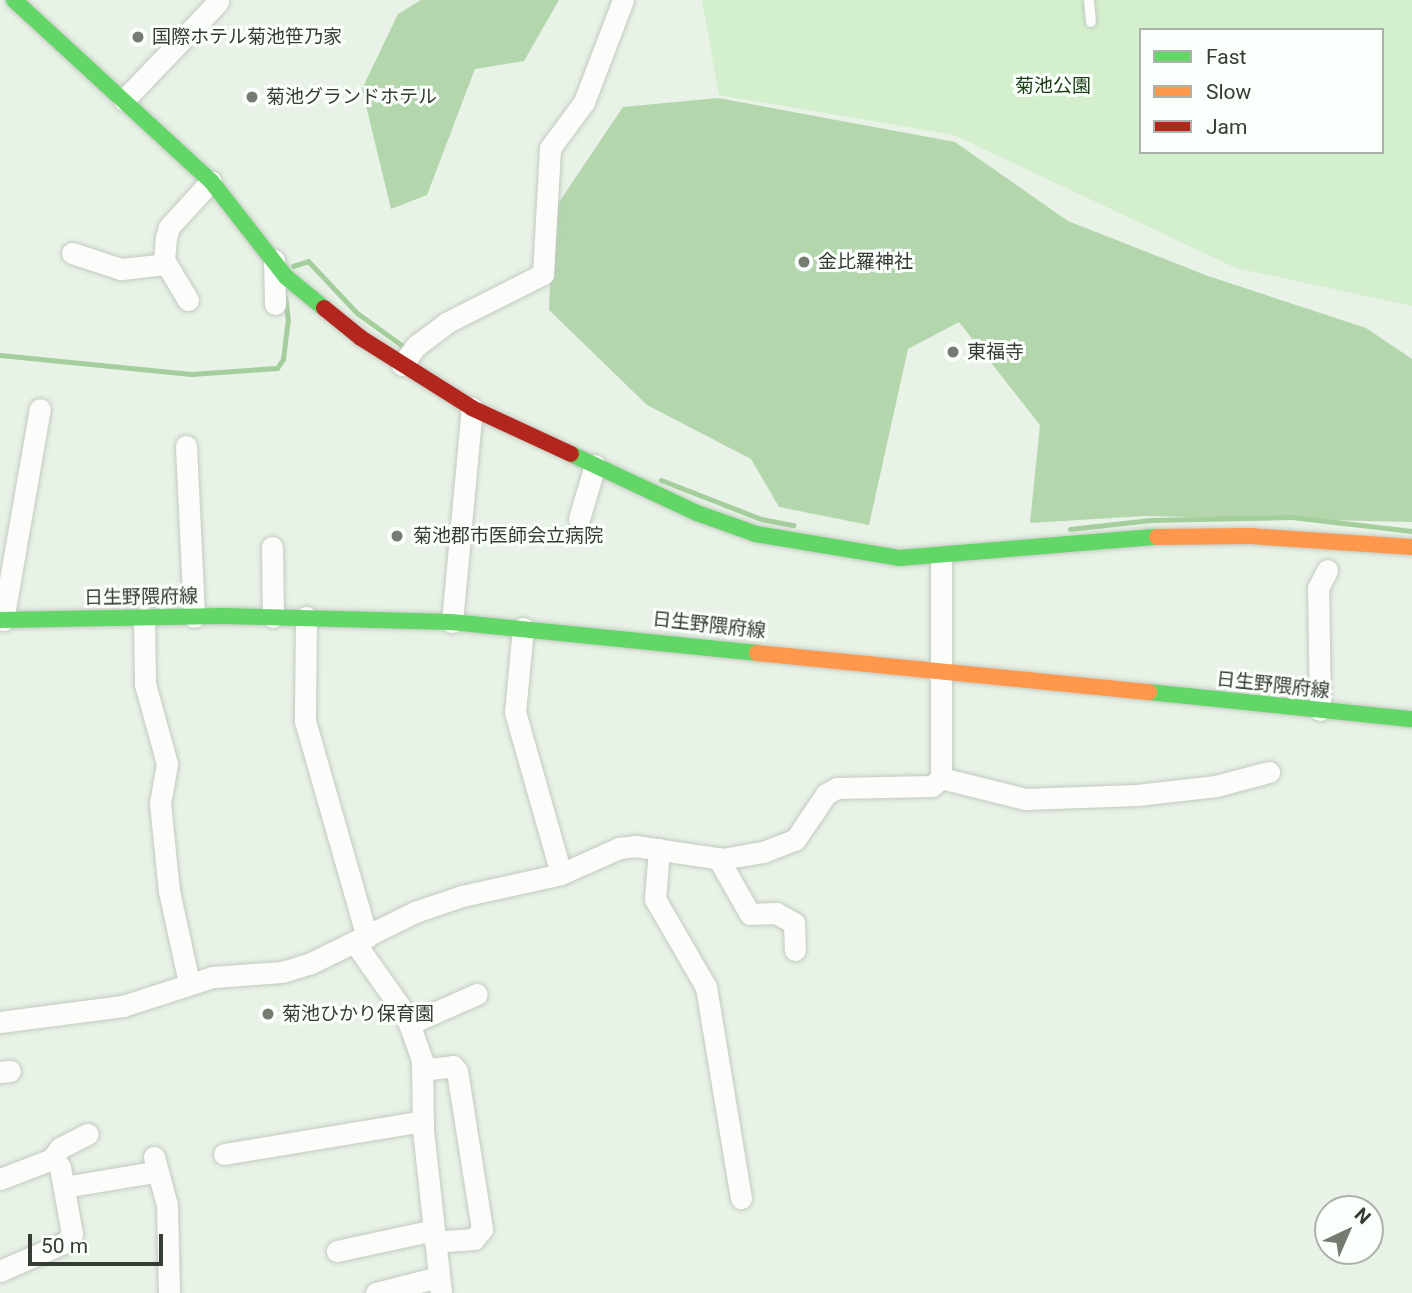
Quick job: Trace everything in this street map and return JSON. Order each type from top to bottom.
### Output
[{"type":"street","points":[[14,0],[211,181],[286,277],[402,365],[472,408],[697,513],[756,534],[899,558],[941,558],[1168,536],[1250,536],[1412,547]]},
{"type":"street","points":[[402,365],[416,346],[446,323],[544,274],[550,148],[584,102],[623,0]]},
{"type":"street","points":[[124,100],[218,2]]},
{"type":"street","points":[[188,300],[166,264],[169,227],[211,181]]},
{"type":"street","points":[[72,253],[121,269],[166,264]]},
{"type":"street","points":[[274,260],[275,304]]},
{"type":"street","points":[[452,622],[472,408]]},
{"type":"street","points":[[1,620],[40,409]]},
{"type":"street","points":[[186,446],[194,617]]},
{"type":"street","points":[[579,519],[595,465]]},
{"type":"street","points":[[272,547],[273,617]]},
{"type":"street","points":[[0,1022],[123,1006],[189,983],[282,972],[462,896],[561,874],[619,848],[659,849],[718,858],[763,852],[795,840],[826,794],[837,788],[932,786],[941,778],[941,558]]},
{"type":"street","points":[[1320,710],[1318,587],[1326,570]]},
{"type":"street","points":[[306,617],[305,721],[361,940],[409,1024],[422,1070],[423,1121],[440,1285],[376,1293]]},
{"type":"street","name":"日生野隈府線","points":[[1,620],[306,617],[452,622],[939,668],[1412,719]]},
{"type":"street","points":[[144,618],[145,684],[167,764],[160,803],[169,891],[189,983]]},
{"type":"street","points":[[523,628],[515,712],[561,874]]},
{"type":"street","points":[[941,778],[1025,799],[1150,794],[1216,786],[1269,772]]},
{"type":"street","points":[[659,849],[655,899],[706,987],[741,1198]]},
{"type":"street","points":[[718,858],[750,914],[776,914],[794,923],[795,950]]},
{"type":"street","points":[[409,1024],[477,994]]},
{"type":"street","points":[[337,1251],[435,1236],[474,1239],[482,1229],[457,1071],[453,1066],[422,1070]]},
{"type":"street","points":[[224,1154],[423,1121]]},
{"type":"street","points":[[0,1179],[52,1159],[60,1148],[88,1134]]},
{"type":"street","points":[[0,1271],[66,1242],[72,1234],[60,1167],[52,1159]]},
{"type":"street","points":[[64,1187],[154,1164],[167,1205],[169,1293]]},
{"type":"lane","points":[[1089,0],[1091,22]]},
{"type":"green space","points":[[421,0],[559,0],[524,61],[475,69],[427,195],[391,209],[362,89],[398,14]]},
{"type":"green space","name":"菊池公園","points":[[702,0],[1412,0],[1412,306],[1236,268],[954,135],[719,95]]},
{"type":"green space","points":[[718,98],[955,142],[1068,221],[1208,276],[1366,328],[1412,359],[1412,522],[1144,516],[1030,523],[1040,425],[959,322],[908,349],[869,525],[779,507],[751,459],[647,405],[549,310],[553,211],[623,107]]},
{"type":"waterway","points":[[293,266],[308,261],[357,313],[407,349]]},
{"type":"waterway","points":[[0,355],[191,374],[277,368],[283,359],[288,321],[285,298]]},
{"type":"waterway","points":[[661,480],[761,519],[793,525]]},
{"type":"waterway","points":[[1070,529],[1150,520],[1292,517],[1412,531]]},
{"type":"traffic: fast","points":[[14,0],[211,181],[286,277],[324,308]]},
{"type":"traffic: fast","points":[[571,454],[697,513],[756,534],[899,558],[1157,537]]},
{"type":"traffic: fast","points":[[0,620],[223,616],[452,622],[757,653]]},
{"type":"traffic: fast","points":[[1149,692],[1412,719]]},
{"type":"traffic: slow","points":[[1157,537],[1250,536],[1412,547]]},
{"type":"traffic: slow","points":[[757,653],[1149,692]]},
{"type":"traffic: jam","points":[[324,308],[361,338],[472,408],[571,454]]},
{"type":"place","name":"国際ホテル菊池笹乃家","points":[[138,37]]},
{"type":"place","name":"菊池グランドホテル","points":[[252,97]]},
{"type":"place","name":"金比羅神社","points":[[804,262]]},
{"type":"place","name":"東福寺","points":[[953,352]]},
{"type":"place","name":"菊池郡市医師会立病院","points":[[397,536]]},
{"type":"place","name":"菊池ひかり保育園","points":[[268,1014]]}]
